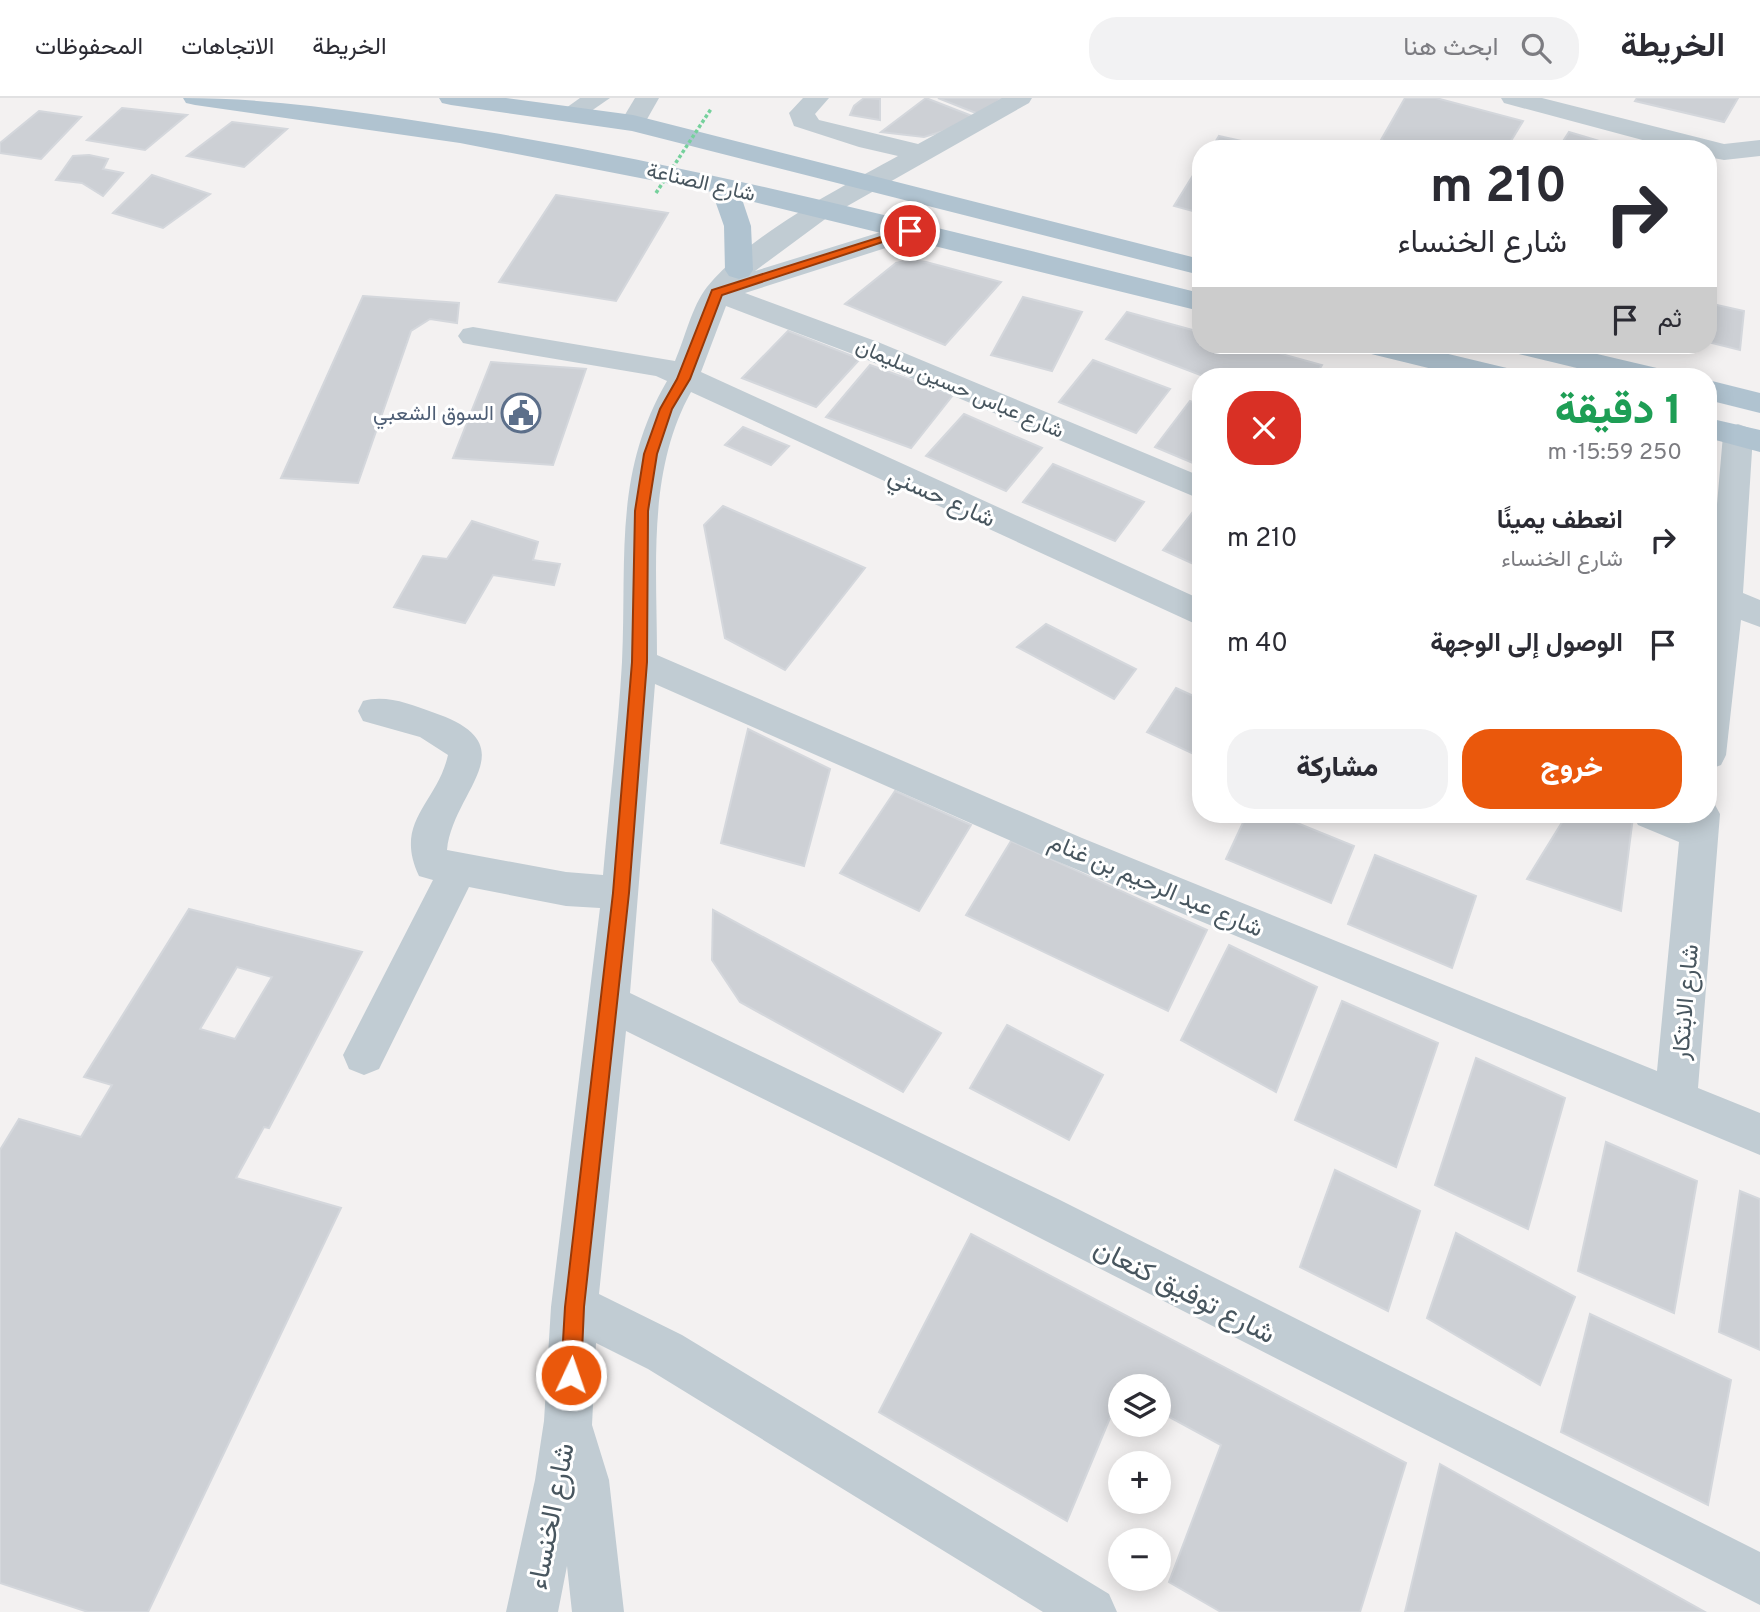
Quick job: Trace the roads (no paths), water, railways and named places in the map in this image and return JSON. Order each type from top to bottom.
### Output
[{"type":"main road","name":"شارع الصناعة","points":[[195,98],[330,116],[582,157],[722,186],[1192,300]]},
{"type":"main road","name":"شارع الصناعة","points":[[451,98],[633,123],[1192,265]]},
{"type":"main road","points":[[722,186],[734,206],[739,225],[728,281]]},
{"type":"main road","points":[[1410,354],[1467,368]]},
{"type":"main road","points":[[1558,354],[1616,368]]},
{"type":"main road","points":[[1717,392],[1760,403]]},
{"type":"street","points":[[572,113],[598,98]]},
{"type":"street","points":[[633,123],[647,98]]},
{"type":"street","points":[[817,98],[802,113],[803,121],[810,125],[856,139],[922,153]]},
{"type":"street","points":[[728,281],[818,211],[1020,98]]},
{"type":"street","points":[[1513,98],[1673,140]]},
{"type":"street","points":[[1717,151],[1760,148]]},
{"type":"street","points":[[728,281],[910,231]]},
{"type":"street","name":"شارع الخنساء","points":[[532,1612],[560,1480],[568,1420],[575,1307],[621,893],[639,662],[641,522],[645,480],[666,409],[684,379],[728,281]]},
{"type":"street","name":"شارع عباس حسين سليمان","points":[[728,281],[868,349],[1192,485]]},
{"type":"street","name":"شارع حسني","points":[[473,336],[663,367],[684,379],[1192,609]]},
{"type":"street","points":[[1717,660],[1726,600],[1735,435]]},
{"type":"street","points":[[1726,600],[1760,614]]},
{"type":"street","name":"شارع عبد الرحيم بن غنام","points":[[639,662],[1068,849],[1676,1101]]},
{"type":"street","points":[[376,711],[434,728],[462,745],[466,752],[464,765],[433,825],[427,849],[433,864],[566,889],[621,893]]},
{"type":"street","name":"شارع الابتكار","points":[[1676,1101],[1700,824]]},
{"type":"street","points":[[364,1055],[458,870]]},
{"type":"street","name":"شارع توفيق كنعان","points":[[608,1003],[805,1094],[1474,1438],[1760,1579]]},
{"type":"street","points":[[1676,1101],[1760,1134]]},
{"type":"street","points":[[575,1307],[665,1352],[1091,1612]]},
{"type":"street","name":"شارع الخنساء","points":[[568,1420],[584,1480],[598,1612]]},
{"type":"place","name":"السوق الشعبي","points":[[521,413]]}]
